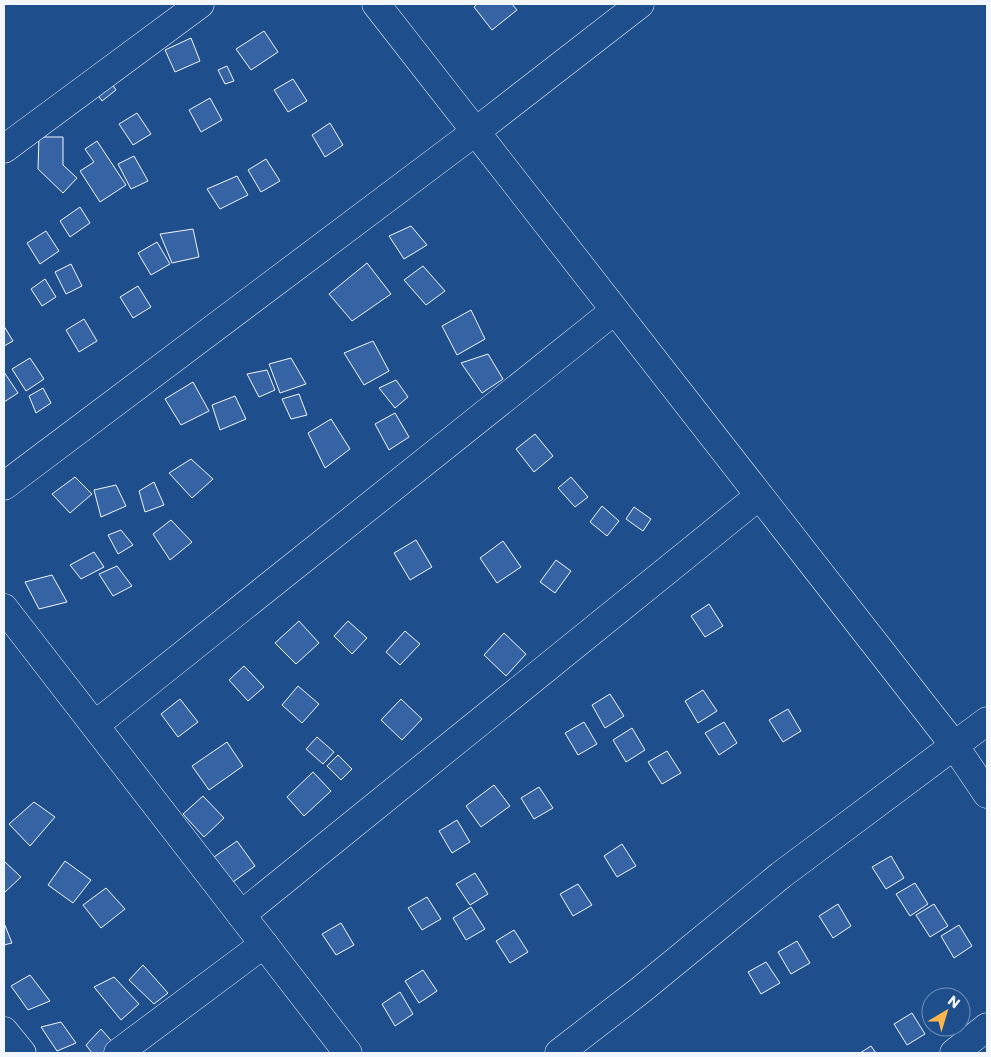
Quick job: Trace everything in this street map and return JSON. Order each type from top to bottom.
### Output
[{"type":"street","points":[[4,150],[200,4]]},
{"type":"street","points":[[376,4],[954,745],[987,794]]},
{"type":"street","points":[[4,486],[475,132],[640,4]]},
{"type":"street","points":[[95,725],[614,311]]},
{"type":"street","points":[[241,915],[759,496]]},
{"type":"street","points":[[4,608],[348,1053]]},
{"type":"street","points":[[559,1053],[642,989],[781,875],[987,721]]},
{"type":"street","points":[[118,1053],[264,944]]},
{"type":"street","points":[[954,1053],[987,1027]]},
{"type":"street","points":[[4,1031],[22,1053]]},
{"type":"building","points":[[477,4],[512,4],[517,10],[492,30],[474,7]]},
{"type":"building","points":[[264,31],[278,52],[251,70],[236,49]]},
{"type":"building","points":[[191,38],[200,61],[175,72],[165,50]]},
{"type":"building","points":[[227,66],[234,81],[225,84],[218,70]]},
{"type":"building","points":[[107,76],[116,90],[102,101],[92,87]]},
{"type":"building","points":[[293,79],[307,101],[288,112],[274,90]]},
{"type":"building","points":[[210,98],[222,120],[201,132],[189,110]]},
{"type":"building","points":[[137,113],[151,134],[133,145],[119,124]]},
{"type":"building","points":[[330,123],[343,145],[325,157],[312,135]]},
{"type":"building","points":[[39,137],[63,137],[63,165],[77,178],[63,193],[38,169]]},
{"type":"building","points":[[97,141],[126,185],[100,202],[80,171],[94,162],[85,149]]},
{"type":"building","points":[[134,156],[148,181],[131,189],[118,164]]},
{"type":"building","points":[[266,159],[280,181],[261,192],[248,170]]},
{"type":"building","points":[[237,176],[248,195],[220,209],[207,189]]},
{"type":"building","points":[[80,207],[90,223],[70,237],[60,221]]},
{"type":"building","points":[[411,226],[427,245],[404,259],[389,236]]},
{"type":"building","points":[[193,229],[199,257],[172,263],[160,234]]},
{"type":"building","points":[[46,231],[59,251],[40,264],[27,243]]},
{"type":"building","points":[[157,242],[170,264],[151,275],[138,253]]},
{"type":"building","points":[[367,263],[391,294],[352,321],[329,294]]},
{"type":"building","points":[[71,264],[82,286],[66,294],[55,272]]},
{"type":"building","points":[[423,266],[445,291],[426,305],[404,280]]},
{"type":"building","points":[[45,279],[56,297],[42,306],[31,289]]},
{"type":"building","points":[[138,286],[151,307],[133,318],[120,297]]},
{"type":"building","points":[[471,310],[485,339],[457,355],[442,326]]},
{"type":"building","points":[[84,319],[97,341],[79,352],[66,330]]},
{"type":"building","points":[[4,326],[13,341],[4,346]]},
{"type":"building","points":[[373,341],[389,371],[364,385],[344,353]]},
{"type":"building","points":[[488,354],[503,379],[482,393],[461,363]]},
{"type":"building","points":[[30,358],[44,379],[26,391],[12,369]]},
{"type":"building","points":[[291,358],[306,384],[280,393],[269,364]]},
{"type":"building","points":[[267,370],[275,390],[259,397],[247,374]]},
{"type":"building","points":[[4,372],[18,393],[4,402]]},
{"type":"building","points":[[396,380],[408,397],[395,408],[379,388]]},
{"type":"building","points":[[193,382],[209,411],[181,425],[165,399]]},
{"type":"building","points":[[43,388],[51,403],[36,413],[29,396]]},
{"type":"building","points":[[299,394],[307,415],[291,419],[282,399]]},
{"type":"building","points":[[235,396],[246,419],[220,430],[212,405]]},
{"type":"building","points":[[395,413],[409,437],[389,450],[375,424]]},
{"type":"building","points":[[331,419],[350,449],[325,468],[308,433]]},
{"type":"building","points":[[535,434],[553,456],[534,472],[516,449]]},
{"type":"building","points":[[191,459],[213,479],[192,498],[169,473]]},
{"type":"building","points":[[75,477],[92,494],[70,513],[52,494]]},
{"type":"building","points":[[571,477],[588,497],[575,507],[558,488]]},
{"type":"building","points":[[154,482],[164,505],[145,512],[139,491]]},
{"type":"building","points":[[116,485],[126,506],[101,517],[94,490]]},
{"type":"building","points":[[602,506],[619,521],[607,536],[590,522]]},
{"type":"building","points":[[634,507],[651,519],[643,531],[626,519]]},
{"type":"building","points":[[171,520],[192,542],[170,560],[153,534]]},
{"type":"building","points":[[121,530],[133,545],[118,554],[108,535]]},
{"type":"building","points":[[416,540],[432,567],[410,580],[394,553]]},
{"type":"building","points":[[503,541],[521,567],[497,583],[480,558]]},
{"type":"building","points":[[94,552],[104,567],[81,579],[70,565]]},
{"type":"building","points":[[556,560],[571,571],[555,593],[540,582]]},
{"type":"building","points":[[117,566],[132,586],[113,596],[99,574]]},
{"type":"building","points":[[52,575],[67,602],[39,609],[25,582]]},
{"type":"building","points":[[709,604],[723,626],[705,637],[691,616]]},
{"type":"building","points":[[299,621],[319,643],[296,664],[275,643]]},
{"type":"building","points":[[348,621],[367,638],[352,654],[334,636]]},
{"type":"building","points":[[405,631],[420,644],[400,665],[386,652]]},
{"type":"building","points":[[504,633],[526,654],[506,676],[484,655]]},
{"type":"building","points":[[244,666],[264,687],[248,701],[229,680]]},
{"type":"building","points":[[298,686],[319,704],[302,723],[282,705]]},
{"type":"building","points":[[703,690],[717,711],[698,723],[685,701]]},
{"type":"building","points":[[610,694],[624,716],[605,728],[592,705]]},
{"type":"building","points":[[180,699],[198,722],[178,737],[161,714]]},
{"type":"building","points":[[401,699],[422,719],[402,740],[381,720]]},
{"type":"building","points":[[788,709],[801,731],[783,742],[769,720]]},
{"type":"building","points":[[584,722],[597,744],[578,755],[565,733]]},
{"type":"building","points":[[724,722],[737,743],[719,755],[705,733]]},
{"type":"building","points":[[632,728],[645,750],[626,762],[613,740]]},
{"type":"building","points":[[317,737],[334,752],[323,764],[306,749]]},
{"type":"building","points":[[227,742],[243,766],[209,790],[192,766]]},
{"type":"building","points":[[667,751],[681,773],[662,784],[648,762]]},
{"type":"building","points":[[338,755],[352,769],[341,780],[327,766]]},
{"type":"building","points":[[313,772],[331,791],[304,816],[287,797]]},
{"type":"building","points":[[494,785],[510,806],[481,827],[466,806]]},
{"type":"building","points":[[539,787],[553,808],[534,819],[521,798]]},
{"type":"building","points":[[203,796],[224,818],[204,837],[183,814]]},
{"type":"building","points":[[34,802],[55,817],[30,846],[9,824]]},
{"type":"building","points":[[457,820],[470,842],[452,853],[439,831]]},
{"type":"building","points":[[237,841],[255,866],[233,882],[214,857]]},
{"type":"building","points":[[622,844],[636,866],[617,877],[604,856]]},
{"type":"building","points":[[891,856],[904,878],[886,889],[872,867]]},
{"type":"building","points":[[4,861],[21,877],[4,893]]},
{"type":"building","points":[[65,861],[91,880],[73,903],[48,885]]},
{"type":"building","points":[[475,873],[488,894],[470,905],[456,884]]},
{"type":"building","points":[[915,883],[928,904],[910,916],[896,894]]},
{"type":"building","points":[[578,884],[592,905],[573,916],[560,894]]},
{"type":"building","points":[[106,888],[125,909],[101,928],[83,905]]},
{"type":"building","points":[[427,897],[441,919],[422,930],[408,908]]},
{"type":"building","points":[[838,904],[851,926],[833,938],[819,916]]},
{"type":"building","points":[[934,904],[948,926],[930,937],[916,915]]},
{"type":"building","points":[[471,907],[485,929],[466,940],[453,918]]},
{"type":"building","points":[[4,923],[12,943],[4,945]]},
{"type":"building","points":[[341,923],[354,945],[336,955],[322,934]]},
{"type":"building","points":[[959,925],[972,946],[954,958],[941,936]]},
{"type":"building","points":[[514,930],[528,952],[510,963],[496,941]]},
{"type":"building","points":[[797,941],[810,963],[791,974],[778,952]]},
{"type":"building","points":[[766,962],[780,983],[761,994],[748,972]]},
{"type":"building","points":[[143,965],[168,993],[154,1004],[129,980]]},
{"type":"building","points":[[423,970],[437,991],[419,1003],[405,981]]},
{"type":"building","points":[[30,975],[50,1001],[28,1010],[11,986]]},
{"type":"building","points":[[114,977],[139,1004],[121,1020],[94,987]]},
{"type":"building","points":[[400,992],[413,1014],[395,1026],[382,1004]]},
{"type":"building","points":[[912,1013],[921,1028],[921,1036],[907,1045],[894,1024]]},
{"type":"building","points":[[61,1022],[76,1043],[57,1051],[41,1027]]},
{"type":"building","points":[[101,1029],[116,1046],[108,1053],[92,1053],[86,1045]]},
{"type":"building","points":[[871,1046],[876,1053],[860,1053]]}]
